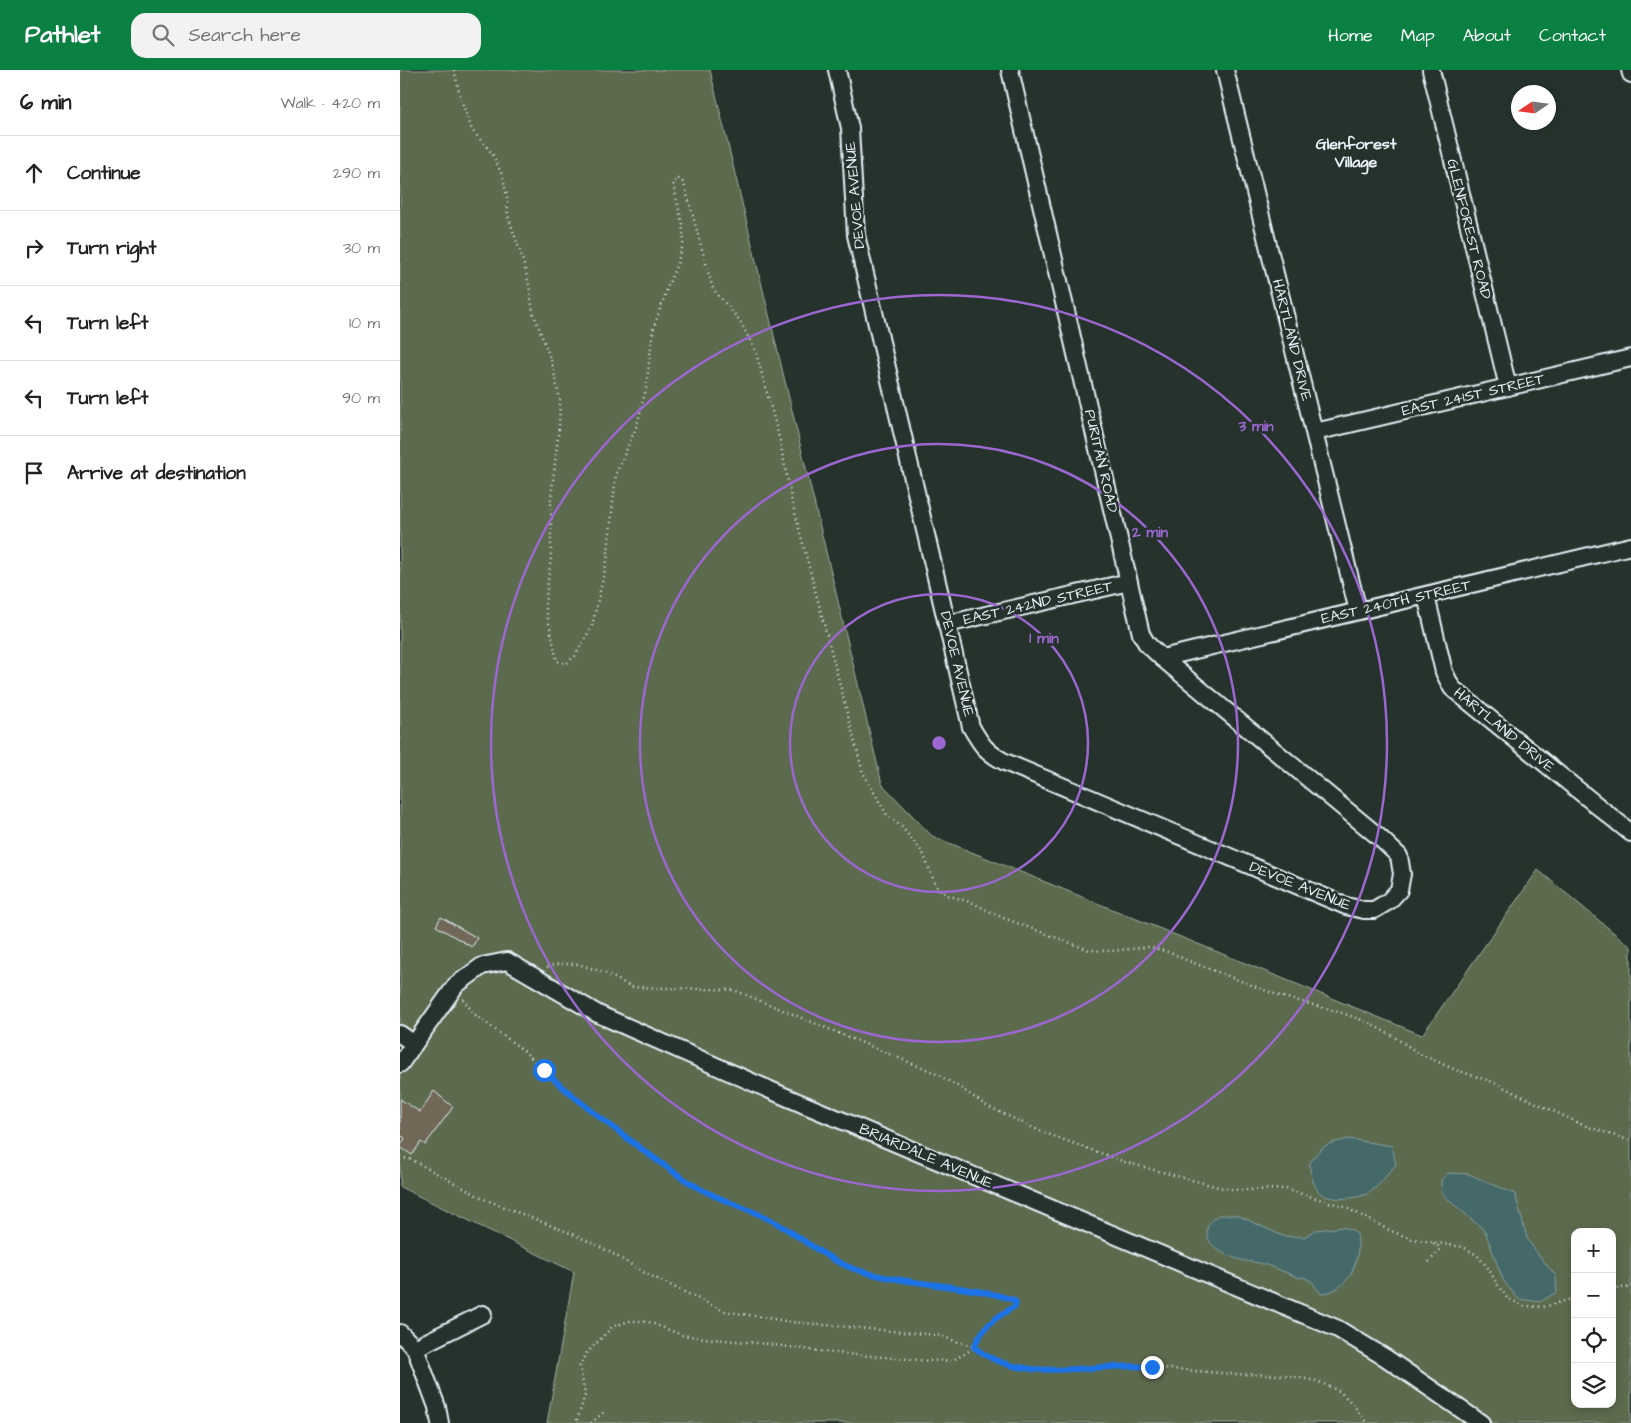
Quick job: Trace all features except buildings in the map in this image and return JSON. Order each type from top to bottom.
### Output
[{"type":"street","name":"DEVOE AVENUE","points":[[837,70],[850,128],[856,235],[971,727],[980,742],[989,754],[1005,762],[1346,906],[1374,910],[1389,901],[1398,890],[1402,874],[1399,856],[1379,837]]},
{"type":"street","name":"PURITAN ROAD","points":[[1010,70],[1141,634],[1147,644],[1162,658],[1379,837]]},
{"type":"street","name":"HARTLAND DRIVE","points":[[1224,70],[1358,611]]},
{"type":"street","name":"GLENFOREST ROAD","points":[[1431,70],[1508,387]]},
{"type":"street","points":[[1630,70],[1631,74]]},
{"type":"street","name":"EAST 241ST STREET","points":[[1315,432],[1631,358]]},
{"type":"street","name":"EAST 240TH STREET","points":[[1162,658],[1631,546]]},
{"type":"street","name":"EAST 242ND STREET","points":[[947,624],[1129,582]]},
{"type":"street","name":"HARTLAND DRIVE","points":[[1426,596],[1444,672],[1452,688],[1631,833]]},
{"type":"street","name":"BRIARDALE AVENUE","points":[[400,1064],[456,985],[482,966],[507,961],[598,1014],[786,1098],[1338,1329],[1394,1364],[1480,1423]]},
{"type":"street","points":[[400,1034],[414,1044]]},
{"type":"street","points":[[415,1348],[483,1314]]},
{"type":"street","points":[[400,1332],[415,1348],[437,1407],[440,1423]]},
{"type":"path","points":[[454,70],[461,99],[472,130],[492,153],[503,176],[508,216],[522,257],[529,284],[533,312],[552,363],[560,400],[559,428],[550,498],[551,558],[545,604],[556,661],[566,664],[575,656],[592,626],[607,561],[616,474],[637,425],[646,389],[654,330],[684,241],[673,183],[678,178],[682,180],[685,187],[713,289],[740,320],[756,352],[780,440],[791,498],[863,773],[887,815],[901,826],[924,853],[936,886],[947,895],[1089,950],[1111,951],[1149,947],[1172,953],[1280,996],[1356,1018],[1391,1035],[1420,1054],[1456,1070],[1490,1081],[1582,1125],[1631,1141]]},
{"type":"path","points":[[545,968],[559,964],[578,964],[604,972],[632,987],[734,990],[933,1072],[959,1086],[986,1106],[1042,1132],[1125,1162],[1218,1187],[1240,1190],[1285,1189],[1343,1206],[1390,1231],[1412,1239],[1463,1247],[1478,1255],[1507,1298],[1524,1306],[1543,1307],[1571,1299]]},
{"type":"path","points":[[461,996],[474,1014],[524,1051],[562,1088],[646,1153],[698,1187],[773,1221],[820,1252],[853,1268],[904,1281],[970,1289],[1014,1300],[1016,1303],[1015,1306],[990,1323],[980,1334],[974,1347],[954,1360],[912,1360],[891,1356],[833,1353],[713,1339],[682,1334],[646,1320],[629,1321],[612,1327],[586,1354],[580,1366],[585,1396],[576,1423]]},
{"type":"path","points":[[400,1157],[412,1160],[484,1199],[575,1235],[608,1251],[644,1273],[724,1312],[792,1322],[937,1334],[974,1347],[983,1355],[995,1360],[1033,1368],[1077,1370],[1123,1365],[1233,1374],[1285,1375],[1317,1382],[1339,1391],[1351,1402],[1367,1423]]},
{"type":"path","points":[[1430,1242],[1437,1245],[1440,1249],[1430,1262]]},
{"type":"path","points":[[1616,1289],[1631,1287]]},
{"type":"path","points":[[591,1423],[605,1411]]},
{"type":"green space","points":[[400,70],[710,70],[882,784],[932,836],[1422,1035],[1538,870],[1631,947],[1631,1423],[547,1423],[574,1272],[400,1187]]},
{"type":"water","points":[[1349,1139],[1392,1146],[1396,1165],[1367,1194],[1354,1198],[1331,1198],[1325,1196],[1316,1187],[1309,1165],[1317,1153],[1325,1146]]},
{"type":"water","points":[[1448,1173],[1469,1174],[1515,1194],[1527,1238],[1556,1276],[1557,1292],[1540,1302],[1518,1299],[1503,1280],[1485,1231],[1442,1194],[1441,1180]]},
{"type":"water","points":[[1219,1215],[1237,1215],[1283,1236],[1304,1237],[1316,1230],[1343,1227],[1352,1230],[1357,1234],[1358,1242],[1355,1265],[1342,1285],[1332,1291],[1321,1294],[1311,1281],[1303,1277],[1300,1278],[1260,1263],[1245,1261],[1221,1252],[1211,1244],[1207,1232],[1210,1222]]},
{"type":"district","name":"Glenforest Village","points":[[1356,153]]},
{"type":"route","points":[[544,1070],[562,1088],[667,1168],[722,1200],[773,1221],[820,1252],[838,1261],[878,1276],[970,1289],[1014,1300],[1015,1306],[990,1323],[980,1334],[974,1347],[983,1355],[1009,1364],[1033,1368],[1077,1370],[1123,1365],[1152,1367]]}]
